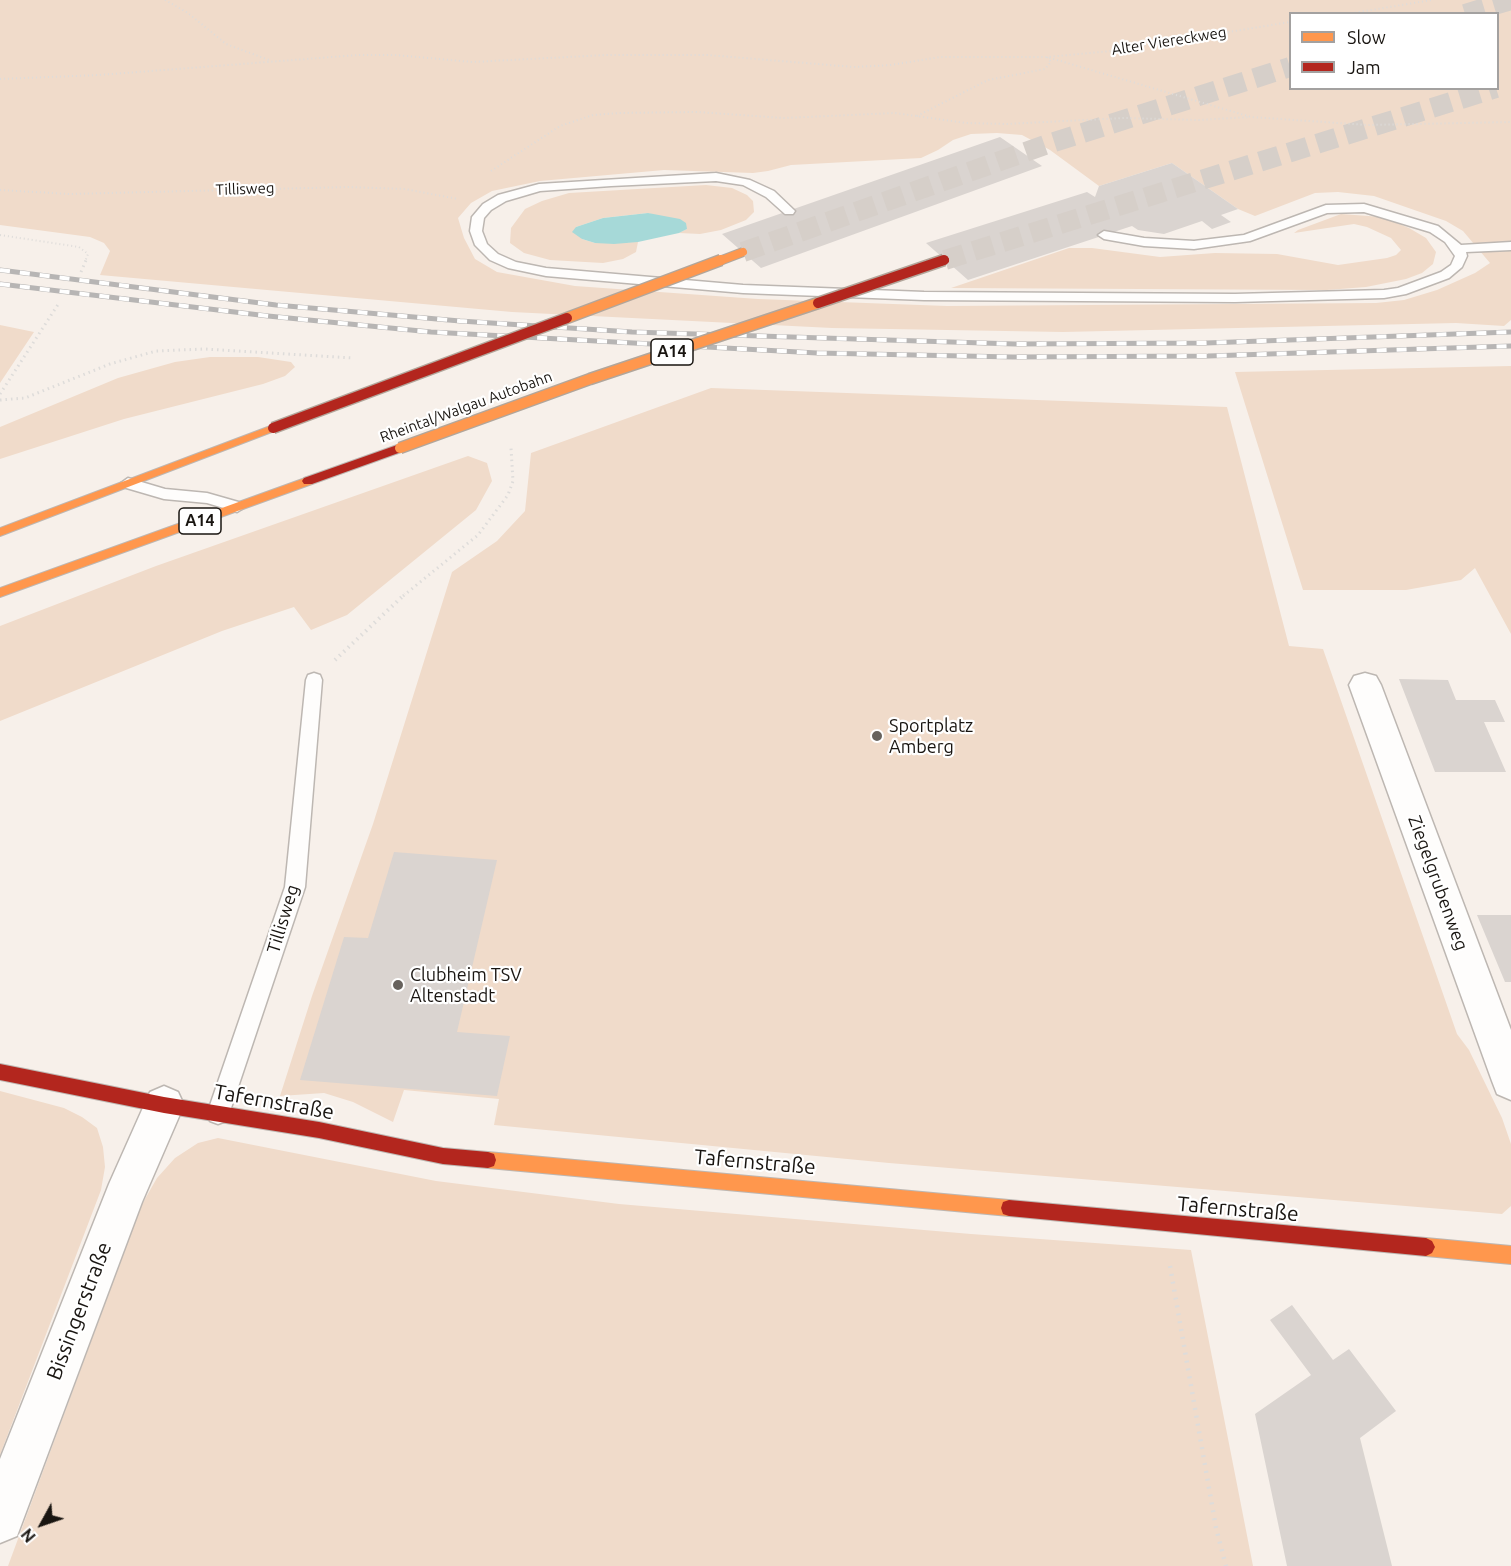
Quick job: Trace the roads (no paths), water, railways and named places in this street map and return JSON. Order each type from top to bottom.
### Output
[{"type":"main road","points":[[0,532],[743,252]]},
{"type":"main road","name":"Rheintal/Walgau Autobahn","points":[[0,593],[590,379],[945,260]]},
{"type":"main road","name":"Tafernstraße","points":[[0,1072],[164,1105],[319,1130],[443,1156],[1511,1255]]},
{"type":"street","name":"Ziegelgrubenweg","points":[[1365,685],[1511,1082]]},
{"type":"street","name":"Bissingerstraße","points":[[0,1519],[123,1198],[164,1105]]},
{"type":"lane","points":[[789,211],[770,194],[746,182],[716,177],[610,182],[539,188],[502,198],[487,207],[478,217],[476,231],[481,245],[494,257],[512,265],[602,278],[742,289],[1028,299],[1376,295],[1401,291],[1445,275],[1456,267],[1461,256],[1458,249],[1434,230],[1412,220],[1354,207],[1326,209],[1246,238],[1194,245],[1144,242],[1104,236]]},
{"type":"lane","points":[[1458,249],[1511,246]]},
{"type":"lane","points":[[128,483],[164,495],[207,498],[237,507]]},
{"type":"lane","name":"Tillisweg","points":[[218,1114],[295,887],[315,680]]},
{"type":"water","points":[[648,213],[680,219],[686,223],[687,229],[679,233],[638,242],[614,244],[595,243],[582,239],[572,232],[576,227],[603,218]]},
{"type":"tunnel","points":[[1472,12],[1511,0]]},
{"type":"tunnel","points":[[743,252],[1048,144],[1289,67]]},
{"type":"tunnel","points":[[945,260],[1490,90]]},
{"type":"railway","points":[[0,270],[276,305],[460,321],[632,332],[1015,344],[1206,343],[1511,332]]},
{"type":"railway","points":[[0,284],[268,316],[431,332],[817,353],[1013,357],[1208,356],[1511,346]]},
{"type":"place","name":"Sportplatz Amberg","points":[[877,736]]},
{"type":"place","name":"Clubheim TSV Altenstadt","points":[[398,985]]}]
